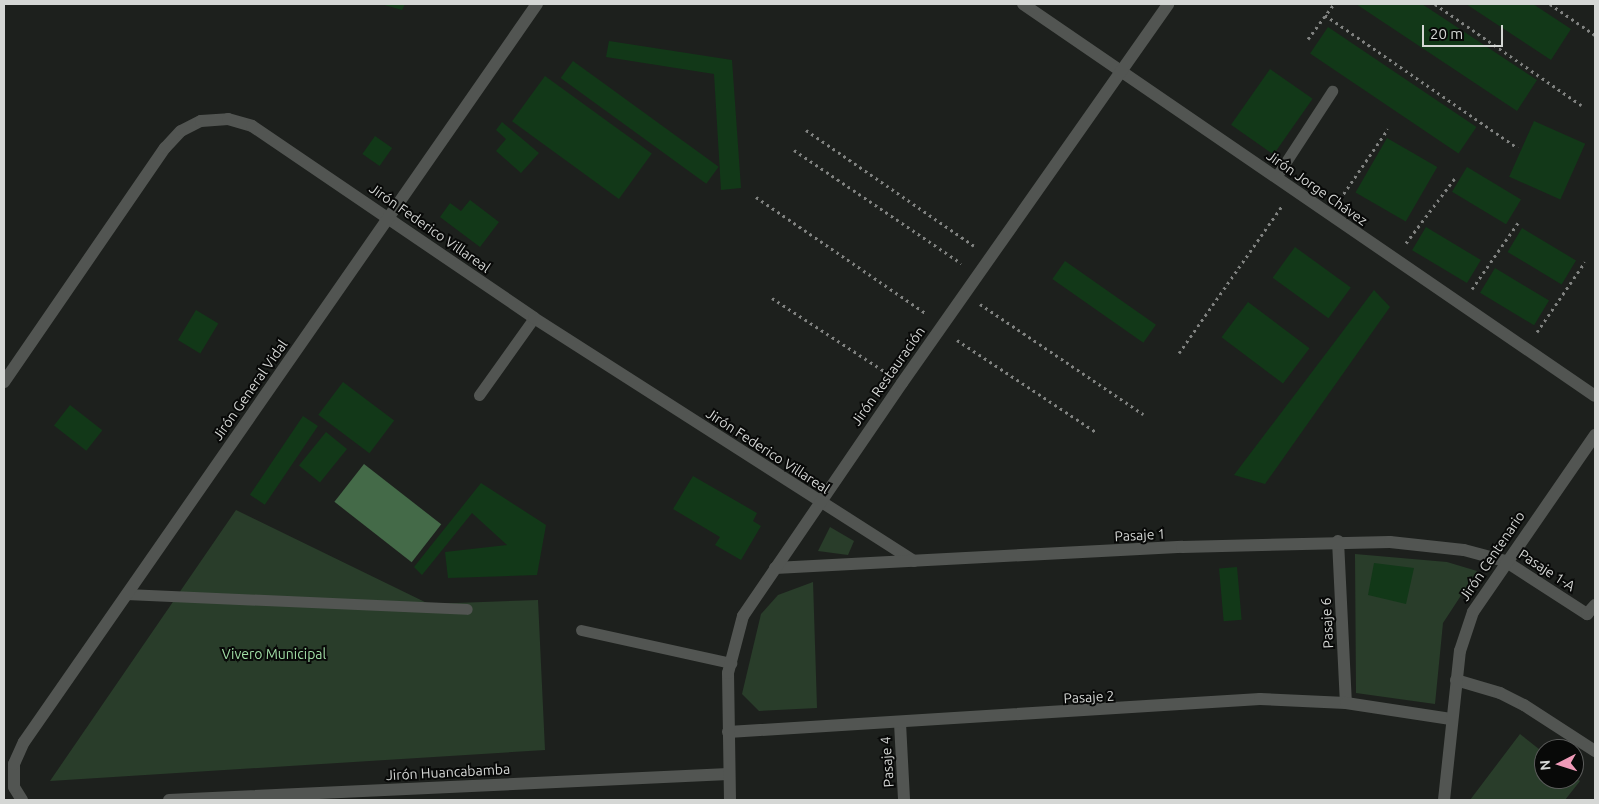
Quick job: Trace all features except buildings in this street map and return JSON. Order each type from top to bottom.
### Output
[{"type":"street","name":"Jirón General Vidal","points":[[22,800],[14,787],[14,764],[24,742],[537,4]]},
{"type":"street","name":"Jirón Jorge Chávez","points":[[1022,4],[1595,396]]},
{"type":"street","name":"Jirón Restauración","points":[[730,800],[728,732],[731,663],[743,616],[964,293],[1168,4]]},
{"type":"street","name":"Jirón Federico Villareal","points":[[4,382],[165,148],[181,131],[201,121],[228,119],[252,126],[534,318],[819,503],[914,561]]},
{"type":"street","name":"Jirón Centenario","points":[[1444,800],[1451,719],[1460,651],[1473,612],[1505,561],[1595,435]]},
{"type":"street","name":"Pasaje 1","points":[[775,568],[1338,541],[1390,542],[1436,547],[1505,561]]},
{"type":"street","name":"Pasaje 6","points":[[1338,541],[1346,703]]},
{"type":"street","name":"Pasaje 1-A","points":[[1505,561],[1587,614],[1595,605]]},
{"type":"street","points":[[1456,680],[1500,693],[1524,705],[1595,751]]},
{"type":"street","name":"Pasaje 2","points":[[728,732],[1260,700],[1346,703],[1451,719]]},
{"type":"street","name":"Pasaje 4","points":[[900,723],[904,800]]},
{"type":"street","name":"Jirón Huancabamba","points":[[169,800],[367,796],[728,774]]},
{"type":"lane","points":[[1276,177],[1332,91]]},
{"type":"lane","points":[[479,395],[534,318]]},
{"type":"lane","points":[[126,594],[467,609]]},
{"type":"lane","points":[[581,630],[731,663]]},
{"type":"path","points":[[1308,39],[1334,4]]},
{"type":"path","points":[[1435,4],[1581,105]]},
{"type":"path","points":[[1550,4],[1595,34]]},
{"type":"path","points":[[1326,15],[1518,148]]},
{"type":"path","points":[[1329,214],[1388,129]]},
{"type":"path","points":[[806,130],[990,257]]},
{"type":"path","points":[[794,150],[978,274]]},
{"type":"path","points":[[1394,259],[1455,178]]},
{"type":"path","points":[[1179,353],[1294,190]]},
{"type":"path","points":[[756,197],[941,327],[1096,432]]},
{"type":"path","points":[[1461,304],[1520,220]]},
{"type":"path","points":[[1525,348],[1585,262]]},
{"type":"path","points":[[964,293],[1143,414]]},
{"type":"path","points":[[772,298],[902,383]]},
{"type":"green space","name":"Vivero Municipal","points":[[236,510],[429,604],[538,600],[545,750],[50,781]]},
{"type":"green space","points":[[830,527],[854,541],[848,555],[818,551]]},
{"type":"green space","points":[[1355,554],[1447,562],[1477,571],[1443,623],[1435,704],[1356,693]]},
{"type":"green space","points":[[813,582],[817,708],[759,711],[742,694],[761,614],[778,595]]},
{"type":"green space","points":[[1520,734],[1534,745],[1534,789],[1574,789],[1565,800],[1470,800]]},
{"type":"shaded area","points":[[364,464],[441,524],[412,562],[334,502]]}]
